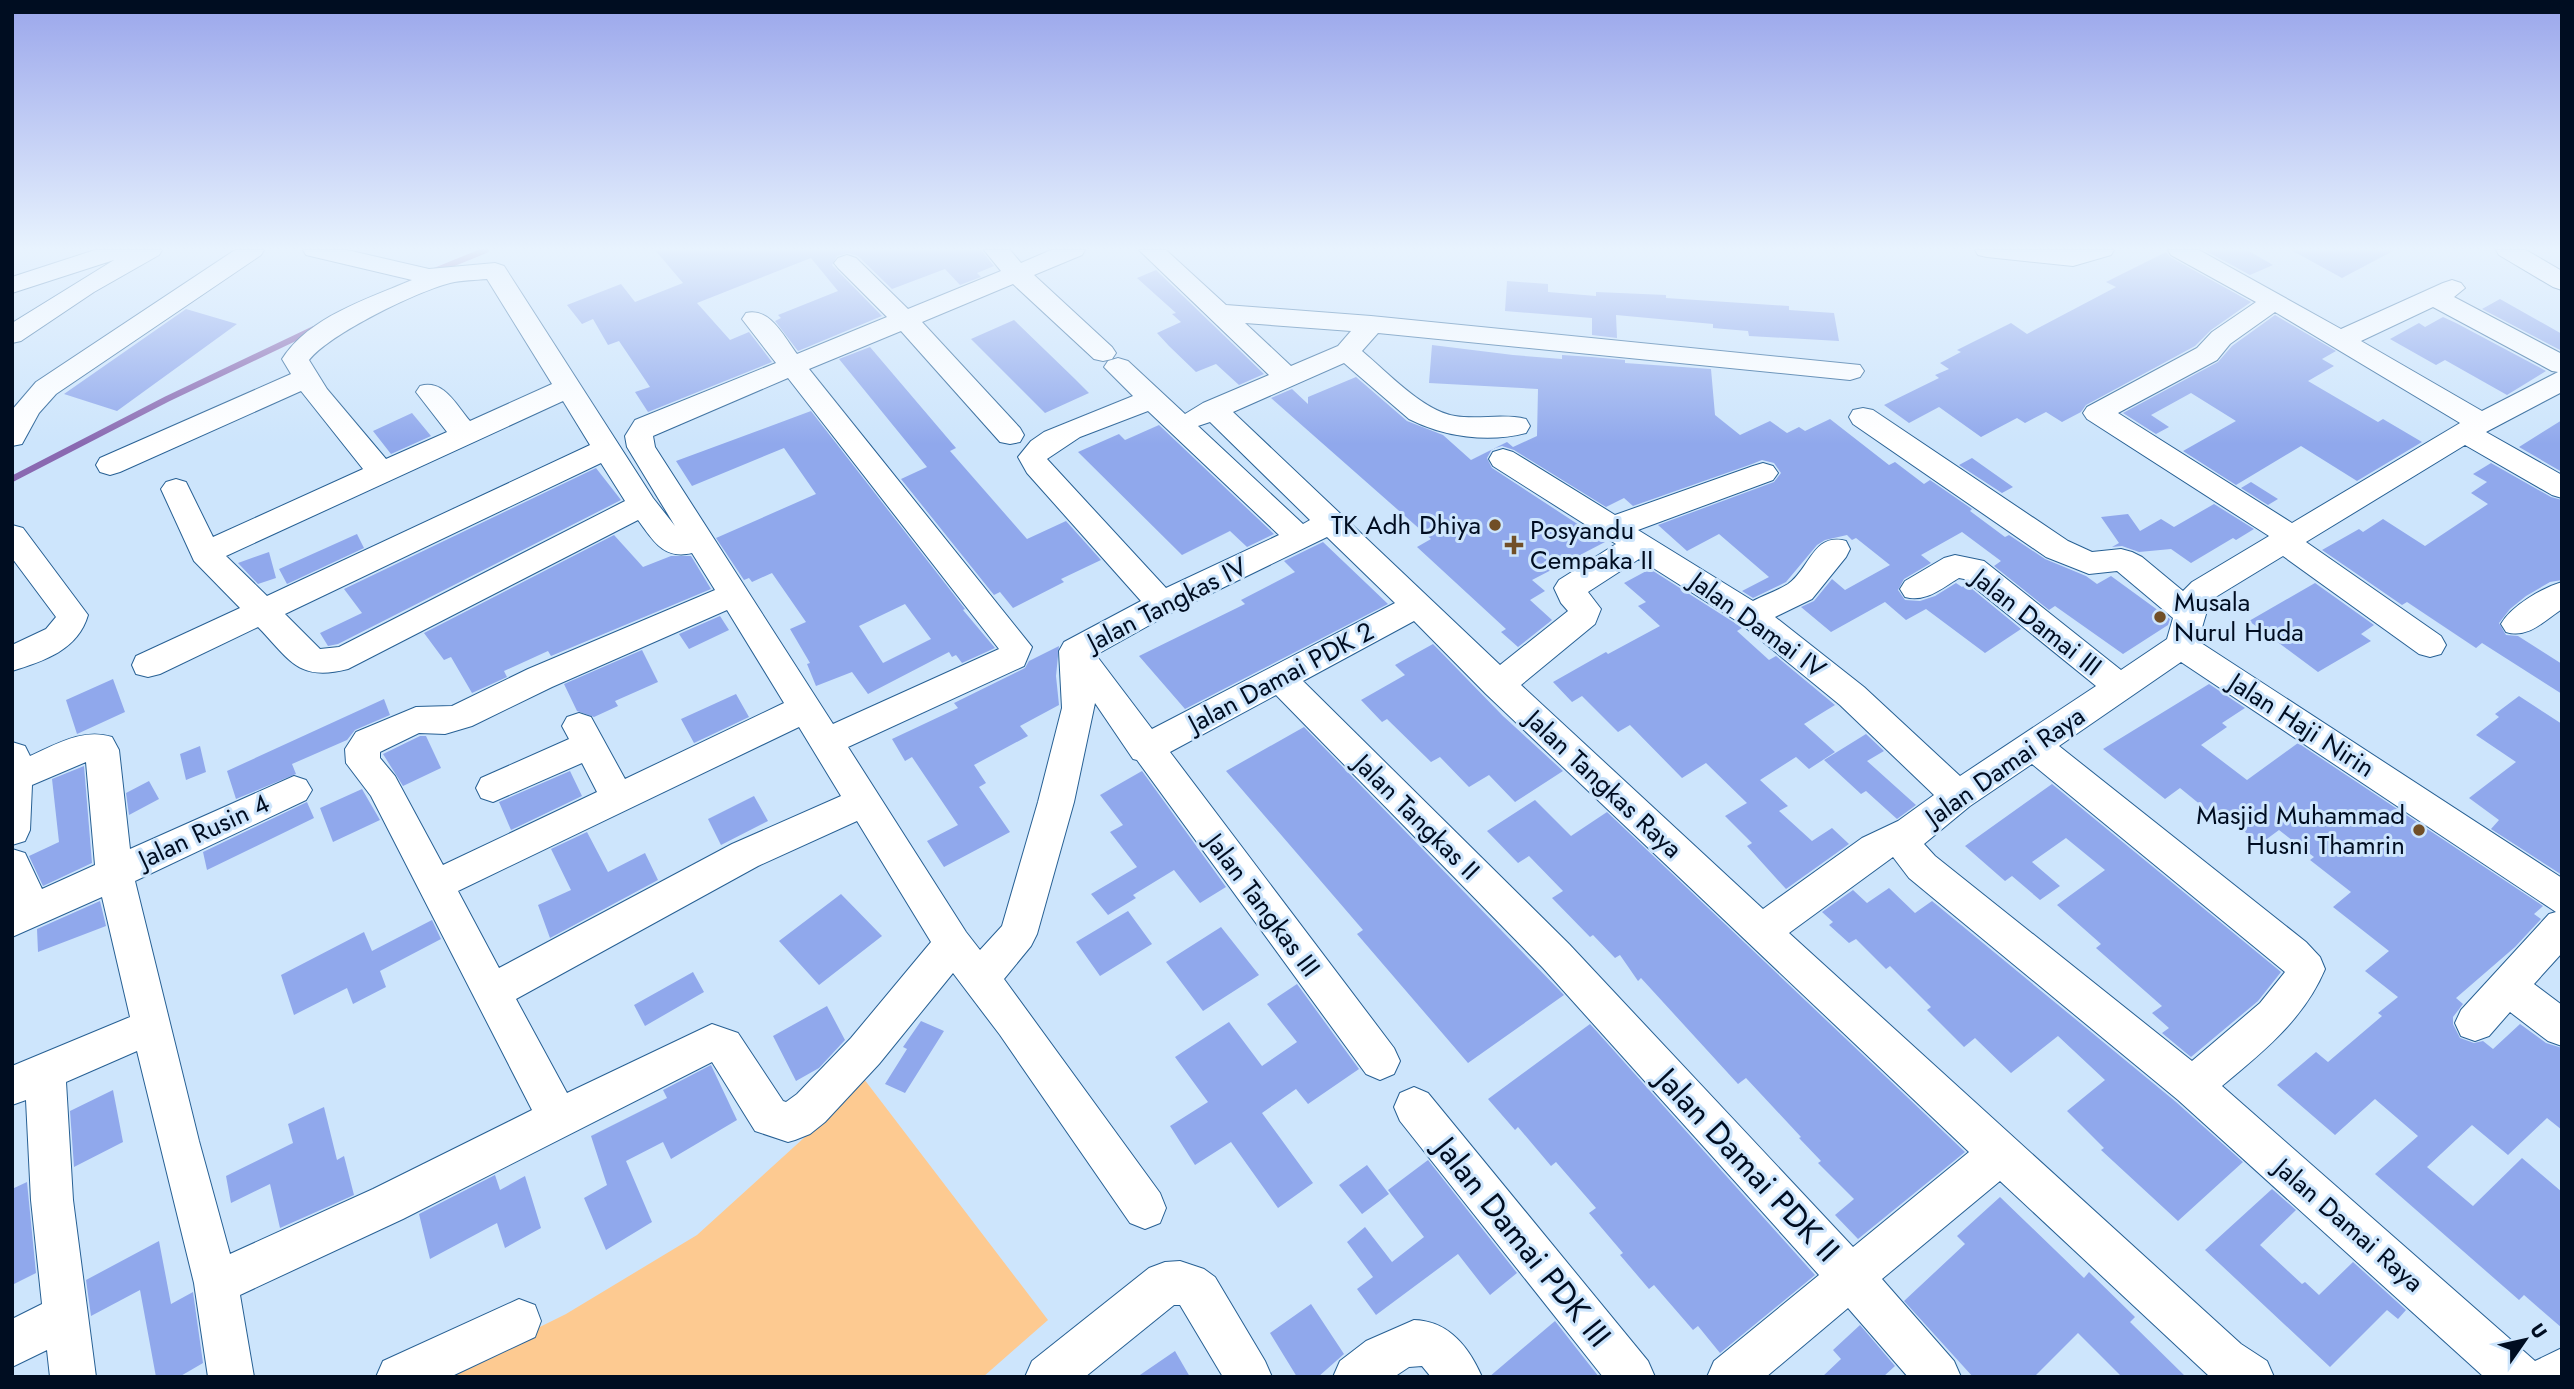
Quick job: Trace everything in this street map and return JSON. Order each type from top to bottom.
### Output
[{"type":"street","points":[[12,335],[43,315]]},
{"type":"street","points":[[12,437],[27,408],[46,388],[155,315]]},
{"type":"street","points":[[360,315],[317,337],[300,349],[295,359],[306,378],[382,473]]},
{"type":"street","points":[[522,315],[642,505],[672,543],[679,545],[699,540]]},
{"type":"street","points":[[900,315],[1010,435]]},
{"type":"street","points":[[921,315],[645,427],[639,436],[641,447],[953,944],[1014,1022],[1145,1209]]},
{"type":"street","points":[[1061,315],[1300,538]]},
{"type":"street","points":[[1222,315],[1287,377]]},
{"type":"street","points":[[1245,315],[1371,324],[1850,371]]},
{"type":"street","points":[[2254,315],[2221,338],[2207,354],[2097,413],[2288,539],[2430,645]]},
{"type":"street","points":[[2297,315],[2340,340],[2562,488]]},
{"type":"street","points":[[2340,340],[2394,315]]},
{"type":"street","points":[[2480,315],[2562,365]]},
{"type":"street","points":[[754,319],[1016,647],[1012,657],[827,742]]},
{"type":"street","points":[[1180,425],[1347,352],[1371,324]]},
{"type":"street","points":[[1347,352],[1432,421],[1472,428],[1516,426]]},
{"type":"street","points":[[110,466],[306,378]]},
{"type":"street","name":"Jalan Damai Raya","points":[[2519,1377],[2192,1086],[1922,867],[1909,852],[1905,841],[1911,832],[1958,796],[2120,687],[2186,631],[2194,600],[2203,590],[2474,428],[2562,380]]},
{"type":"street","points":[[205,553],[568,388]]},
{"type":"street","points":[[430,392],[465,434]]},
{"type":"street","points":[[1153,399],[1058,436],[1040,447],[1032,457],[1037,466],[1162,604]]},
{"type":"street","name":"Jalan Tangkas Raya","points":[[1213,409],[1498,685],[2000,1153]]},
{"type":"street","name":"Jalan Haji Nirin","points":[[1863,417],[2057,548],[2089,563],[2121,560],[2131,565],[2186,631],[2562,898]]},
{"type":"street","points":[[149,665],[607,449]]},
{"type":"street","name":"Jalan Damai IV","points":[[1503,459],[1751,615],[1852,696],[1958,796]]},
{"type":"street","points":[[1612,528],[1763,473]]},
{"type":"street","points":[[176,489],[205,553],[312,661],[338,659],[642,505]]},
{"type":"street","name":"Jalan Tangkas IV","points":[[1146,749],[1075,650],[1162,604],[1331,523]]},
{"type":"street","points":[[12,536],[72,615],[71,624],[62,636],[12,659]]},
{"type":"street","points":[[1498,685],[1584,615],[1585,609],[1572,595],[1570,588],[1640,544]]},
{"type":"street","points":[[1751,615],[1801,591],[1835,549]]},
{"type":"street","name":"Jalan Damai III","points":[[1916,589],[1955,566],[1973,569],[2120,687]]},
{"type":"street","points":[[2517,624],[2562,593]]},
{"type":"street","points":[[558,1118],[383,786],[363,763],[362,749],[368,742],[416,720],[445,721],[460,718],[540,678],[733,595]]},
{"type":"street","name":"Jalan Damai PDK 2","points":[[1146,749],[1416,606]]},
{"type":"street","points":[[980,978],[1018,934],[1056,802],[1079,708],[1075,650]]},
{"type":"street","name":"Jalan Tangkas II","points":[[1279,678],[1556,956]]},
{"type":"street","points":[[456,876],[806,708]]},
{"type":"street","points":[[493,788],[583,735],[618,798]]},
{"type":"street","points":[[2032,744],[2292,954],[2306,969],[2304,978],[2269,1020],[2192,1086]]},
{"type":"street","name":"Jalan Rusin 4","points":[[14,765],[86,747],[100,747],[102,750],[114,873],[150,1027],[216,1283],[231,1377]]},
{"type":"street","name":"Jalan Tangkas III","points":[[1146,749],[1380,1061]]},
{"type":"street","points":[[12,830],[14,765]]},
{"type":"street","name":"Jalan Rusin 4","points":[[114,873],[294,790]]},
{"type":"street","points":[[493,991],[745,855],[863,802]]},
{"type":"street","points":[[1762,931],[1875,849],[1911,832]]},
{"type":"street","points":[[12,864],[23,916],[114,873]]},
{"type":"street","points":[[2475,1023],[2562,926]]},
{"type":"street","points":[[216,1283],[388,1204],[712,1042],[724,1046],[770,1116],[780,1121],[796,1120],[819,1100],[865,1051],[953,944]]},
{"type":"street","name":"Jalan Damai PDK II","points":[[1556,956],[1851,1277],[1938,1377]]},
{"type":"street","points":[[2507,987],[2562,1028]]},
{"type":"street","points":[[73,1377],[52,1200],[29,1079],[150,1027]]},
{"type":"street","name":"Jalan Damai PDK III","points":[[1414,1107],[1632,1377]]},
{"type":"street","points":[[1730,1377],[2000,1153],[2225,1360],[2251,1377]]},
{"type":"street","points":[[1048,1377],[1166,1284],[1182,1282],[1192,1285],[1199,1293],[1249,1377]]},
{"type":"street","points":[[12,1344],[66,1315]]},
{"type":"street","points":[[399,1377],[519,1321]]},
{"type":"street","points":[[1356,1377],[1403,1345],[1420,1343],[1434,1347],[1459,1377]]},
{"type":"street","points":[[2551,1377],[2562,1371]]},
{"type":"shaded area","points":[[864,1079],[1048,1320],[983,1377],[439,1377],[566,1314],[697,1235]]},
{"type":"building","points":[[178,315],[206,315],[237,324],[117,411],[64,394]]},
{"type":"building","points":[[575,315],[708,315],[730,340],[749,332],[772,362],[648,412],[635,392],[650,387],[619,341],[608,345],[593,319],[582,324]]},
{"type":"building","points":[[778,315],[882,316],[798,351],[775,321],[781,318]]},
{"type":"building","points":[[1173,315],[1203,315],[1264,374],[1239,385],[1216,364],[1196,372],[1157,333],[1181,322]]},
{"type":"building","points":[[1552,315],[1834,315],[1839,341],[1749,336],[1748,331],[1713,328],[1713,324],[1616,315],[1617,338],[1592,335],[1592,318]]},
{"type":"building","points":[[2063,315],[2233,315],[2211,330],[2195,346],[2086,405],[2081,412],[2062,422],[2046,412],[2025,423],[2017,418],[1981,437],[1939,407],[1909,423],[1884,405],[1939,378],[1935,375],[1949,369],[1940,363],[1961,352],[1957,350],[2011,323],[2027,334]]},
{"type":"building","points":[[2275,315],[2336,351],[2322,359],[2334,366],[2308,381],[2378,422],[2383,419],[2422,442],[2357,481],[2301,446],[2236,485],[2183,451],[2236,421],[2191,393],[2151,415],[2169,427],[2156,434],[2123,413],[2218,362],[2232,346]]},
{"type":"building","points":[[2493,315],[2528,315],[2562,334],[2562,351]]},
{"type":"building","points":[[2443,317],[2546,371],[2507,395],[2445,360],[2436,365],[2390,339],[2419,323],[2425,327]]},
{"type":"building","points":[[1014,320],[1089,393],[1045,413],[971,339]]},
{"type":"building","points":[[1432,345],[1513,355],[1562,359],[1562,355],[1592,357],[1625,360],[1625,363],[1711,369],[1715,415],[1740,435],[1770,421],[1787,433],[1799,427],[1805,431],[1830,419],[1889,465],[1895,462],[1924,484],[1930,480],[1972,509],[1970,511],[2005,537],[2009,535],[2045,559],[2086,576],[2097,584],[2111,576],[2170,619],[2168,625],[2123,654],[2055,606],[2049,610],[1994,566],[2001,561],[1962,532],[1921,555],[1931,563],[1904,579],[1898,590],[1905,600],[1920,601],[1935,596],[1956,583],[1962,587],[1966,584],[2021,629],[1985,653],[1926,609],[1906,620],[1885,602],[1831,632],[1801,607],[1814,601],[1832,579],[1845,590],[1890,565],[1856,538],[1852,540],[1847,535],[1825,540],[1817,545],[1786,582],[1753,598],[1742,591],[1769,577],[1719,534],[1687,551],[1658,525],[1774,482],[1781,473],[1774,463],[1762,460],[1633,506],[1624,498],[1606,507],[1514,450],[1502,446],[1494,448],[1507,442],[1513,447],[1537,436],[1538,389],[1429,383]]},
{"type":"building","points":[[870,347],[956,448],[950,451],[1027,539],[1066,521],[1101,560],[1061,579],[1064,582],[1013,608],[1000,592],[994,595],[901,479],[927,467],[839,359]]},
{"type":"building","points":[[1356,377],[1407,421],[1443,435],[1471,460],[1492,450],[1487,458],[1492,468],[1605,542],[1532,580],[1545,591],[1530,600],[1552,620],[1518,647],[1501,632],[1506,629],[1417,547],[1431,539],[1271,398],[1292,389],[1308,404],[1308,397]]},
{"type":"building","points":[[811,411],[995,648],[962,663],[956,655],[952,657],[949,652],[868,694],[852,672],[816,686],[807,664],[810,663],[790,629],[806,622],[772,573],[752,582],[749,578],[744,580],[716,538],[816,494],[784,448],[692,486],[676,461]],"holes":[[[905,604],[931,639],[883,663],[859,626]]]},
{"type":"building","points":[[412,413],[431,436],[391,454],[373,431]]},
{"type":"building","points":[[2562,420],[2562,472],[2519,447]]},
{"type":"building","points":[[1159,425],[1274,534],[1247,547],[1230,531],[1182,555],[1078,452],[1119,434],[1125,440]]},
{"type":"building","points":[[1972,458],[2013,487],[2002,493],[1959,465]]},
{"type":"building","points":[[2491,463],[2551,497],[2562,500],[2562,580],[2550,582],[2526,596],[2510,609],[2499,623],[2506,635],[2518,636],[2562,664],[2562,694],[2482,643],[2476,648],[2407,602],[2402,605],[2322,550],[2359,529],[2363,532],[2383,519],[2425,546],[2488,504],[2471,493],[2487,482],[2473,474]]},
{"type":"building","points":[[596,468],[621,500],[338,644],[328,646],[320,633],[362,613],[344,589]]},
{"type":"building","points":[[2251,482],[2278,499],[2268,505],[2241,488]]},
{"type":"building","points":[[2214,504],[2254,529],[2191,563],[2171,549],[2139,552],[2122,546],[2112,547],[2119,543],[2101,517],[2128,514],[2140,531],[2161,519],[2174,527]]},
{"type":"building","points":[[357,534],[364,548],[287,584],[279,569]]},
{"type":"building","points":[[614,535],[643,567],[671,556],[691,556],[711,589],[551,656],[548,651],[504,671],[507,677],[472,693],[451,657],[444,660],[424,633]]},
{"type":"building","points":[[1323,542],[1388,604],[1185,709],[1139,656],[1245,604],[1241,600],[1295,572],[1284,561]]},
{"type":"building","points":[[269,552],[276,578],[258,584],[238,563]]},
{"type":"building","points":[[1650,569],[1738,625],[1742,628],[1737,631],[1769,660],[1776,656],[1835,705],[1804,724],[1835,752],[1809,769],[1796,757],[1760,780],[1788,806],[1779,811],[1812,841],[1832,828],[1849,844],[1786,889],[1747,846],[1752,843],[1725,816],[1747,803],[1706,763],[1682,778],[1630,725],[1618,732],[1582,696],[1572,702],[1553,682],[1660,626],[1638,606],[1646,602],[1624,583]]},
{"type":"building","points":[[2315,583],[2374,625],[2361,634],[2371,641],[2318,672],[2249,621]]},
{"type":"building","points":[[720,616],[729,630],[689,649],[679,634]]},
{"type":"building","points":[[1433,644],[1503,716],[1563,771],[1515,802],[1489,775],[1469,787],[1440,757],[1431,762],[1387,719],[1382,722],[1361,700],[1405,675],[1395,665]]},
{"type":"building","points":[[1059,646],[1056,676],[1059,705],[1020,726],[1028,736],[974,765],[986,783],[979,787],[1010,832],[944,867],[927,841],[958,825],[912,757],[905,761],[892,739],[958,708],[954,703],[1025,668],[1029,661]]},
{"type":"building","points":[[642,650],[658,682],[615,701],[618,706],[594,717],[577,711],[564,684]]},
{"type":"building","points":[[113,679],[125,712],[77,734],[66,700]]},
{"type":"building","points":[[2209,684],[2245,708],[2222,723],[2227,727],[2201,745],[2247,780],[2298,743],[2543,906],[2534,914],[2541,919],[2515,947],[2456,998],[2463,1004],[2453,1017],[2453,1024],[2460,1038],[2474,1043],[2483,1041],[2493,1049],[2520,1024],[2546,1043],[2562,1048],[2562,1130],[2547,1118],[2508,1155],[2472,1125],[2427,1167],[2473,1206],[2522,1158],[2562,1192],[2562,1328],[2524,1295],[2519,1300],[2375,1174],[2418,1136],[2375,1099],[2335,1135],[2277,1085],[2316,1052],[2328,1062],[2382,1016],[2378,1013],[2398,997],[2365,971],[2389,951],[2333,907],[2351,892],[2310,860],[2314,857],[2279,830],[2260,844],[2224,815],[2218,819],[2180,788],[2165,799],[2103,749]]},
{"type":"building","points":[[736,694],[749,717],[694,743],[681,719]]},
{"type":"building","points":[[2519,696],[2562,724],[2562,875],[2491,829],[2499,820],[2469,798],[2516,762],[2476,735],[2499,717],[2495,714]]},
{"type":"building","points":[[384,699],[390,715],[355,730],[347,740],[292,764],[296,774],[236,799],[227,771]]},
{"type":"building","points":[[1304,727],[1564,995],[1468,1063],[1357,934],[1363,930],[1226,771]]},
{"type":"building","points":[[1866,734],[1884,751],[1867,761],[1916,805],[1897,819],[1866,791],[1861,794],[1824,760]]},
{"type":"building","points":[[420,736],[426,736],[441,768],[403,786],[383,754]]},
{"type":"building","points":[[200,746],[206,772],[186,780],[180,754]]},
{"type":"building","points":[[84,766],[92,863],[43,886],[29,856],[59,842],[52,779]]},
{"type":"building","points":[[570,771],[582,796],[511,830],[499,802]]},
{"type":"building","points":[[1142,771],[1226,887],[1200,903],[1174,870],[1133,895],[1136,898],[1108,915],[1091,894],[1137,867],[1110,832],[1123,825],[1100,795]]},
{"type":"building","points":[[149,781],[159,799],[129,815],[126,793]]},
{"type":"building","points":[[2052,784],[2281,972],[2258,1001],[2191,1057],[2162,1033],[2169,1028],[2152,1013],[2162,1006],[2096,948],[2101,944],[2057,905],[2105,870],[2066,838],[2032,862],[2060,886],[2040,900],[2012,876],[2005,881],[1965,846]]},
{"type":"building","points":[[362,789],[380,820],[333,842],[320,808]]},
{"type":"building","points":[[754,796],[768,821],[721,845],[708,819]]},
{"type":"building","points":[[1535,800],[1571,836],[1607,812],[1965,1152],[1858,1239],[1835,1215],[1854,1199],[1818,1163],[1821,1161],[1799,1138],[1801,1137],[1746,1078],[1738,1084],[1641,978],[1638,981],[1620,955],[1615,958],[1552,898],[1563,891],[1529,856],[1518,863],[1487,831]]},
{"type":"building","points":[[307,802],[314,818],[207,870],[203,852]]},
{"type":"building","points":[[587,832],[608,872],[645,853],[658,880],[550,938],[538,905],[571,890],[551,849]]},
{"type":"building","points":[[1889,888],[1915,913],[1932,901],[2176,1102],[2243,1162],[2178,1221],[2101,1150],[2104,1148],[2067,1111],[2105,1080],[2058,1036],[2011,1073],[1975,1038],[1964,1047],[1927,1010],[1931,1007],[1890,966],[1886,969],[1856,939],[1849,943],[1829,925],[1833,922],[1822,912],[1853,890],[1867,903]]},
{"type":"building","points":[[841,894],[882,936],[819,985],[779,941]]},
{"type":"building","points":[[100,901],[106,926],[38,952],[37,929]]},
{"type":"building","points":[[1128,911],[1152,944],[1100,976],[1076,942]]},
{"type":"building","points":[[432,920],[441,939],[380,971],[386,987],[353,1004],[347,988],[294,1015],[281,975],[364,932],[372,951]]},
{"type":"building","points":[[1221,927],[1259,975],[1203,1011],[1166,962]]},
{"type":"building","points":[[693,972],[704,992],[645,1026],[634,1005]]},
{"type":"building","points":[[1297,984],[1359,1069],[1308,1104],[1296,1089],[1262,1113],[1313,1183],[1278,1208],[1231,1142],[1195,1165],[1170,1126],[1208,1102],[1175,1057],[1229,1022],[1262,1066],[1297,1042],[1267,1004]]},
{"type":"building","points":[[827,1006],[845,1040],[819,1068],[796,1081],[773,1036]]},
{"type":"building","points":[[921,1021],[944,1031],[905,1093],[885,1084],[907,1049],[903,1047]]},
{"type":"building","points":[[1590,1024],[1815,1275],[1720,1353],[1698,1326],[1693,1330],[1654,1285],[1649,1289],[1589,1213],[1596,1208],[1556,1162],[1551,1166],[1518,1127],[1515,1130],[1488,1099]]},
{"type":"building","points":[[711,1065],[737,1120],[671,1159],[663,1142],[626,1161],[652,1222],[606,1250],[584,1198],[607,1185],[591,1136],[667,1098],[663,1090]]},
{"type":"building","points":[[113,1090],[123,1142],[74,1167],[70,1111]]},
{"type":"building","points":[[324,1107],[337,1160],[344,1156],[354,1195],[280,1228],[270,1184],[231,1203],[226,1176],[293,1143],[288,1124]]},
{"type":"building","points":[[1428,1160],[1517,1273],[1490,1295],[1458,1254],[1376,1315],[1357,1289],[1373,1277],[1347,1242],[1365,1227],[1392,1262],[1424,1237],[1388,1190]]},
{"type":"building","points":[[1367,1165],[1389,1194],[1362,1214],[1339,1185]]},
{"type":"building","points":[[495,1175],[500,1190],[525,1176],[541,1228],[505,1248],[497,1223],[430,1259],[419,1214]]},
{"type":"building","points":[[27,1182],[36,1273],[12,1285],[12,1189]]},
{"type":"building","points":[[2272,1189],[2296,1210],[2260,1245],[2302,1284],[2305,1282],[2319,1295],[2353,1262],[2406,1310],[2398,1319],[2387,1310],[2330,1367],[2205,1250]]},
{"type":"building","points":[[2000,1197],[2084,1278],[2089,1272],[2135,1317],[2130,1322],[2186,1377],[2122,1377],[2078,1333],[2034,1377],[1973,1377],[1904,1301],[1965,1244],[1957,1236]]},
{"type":"building","points":[[159,1241],[171,1304],[193,1292],[203,1363],[179,1377],[156,1377],[140,1290],[91,1316],[86,1280]]},
{"type":"building","points":[[1311,1304],[1344,1354],[1318,1377],[1297,1377],[1270,1333]]},
{"type":"building","points":[[1555,1321],[1599,1377],[1489,1377]]},
{"type":"building","points":[[1860,1325],[1895,1366],[1883,1377],[1822,1377],[1841,1359],[1833,1350]]},
{"type":"building","points":[[1175,1351],[1190,1377],[1137,1377]]},
{"type":"waterway","points":[[12,479],[167,399],[314,329]]},
{"type":"place","name":"TK Adh Dhiya","points":[[1495,525]]},
{"type":"place","name":"Posyandu Cempaka II","points":[[1514,545]]},
{"type":"place","name":"Musala Nurul Huda","points":[[2160,617]]},
{"type":"place","name":"Masjid Muhammad Husni Thamrin","points":[[2419,830]]}]
